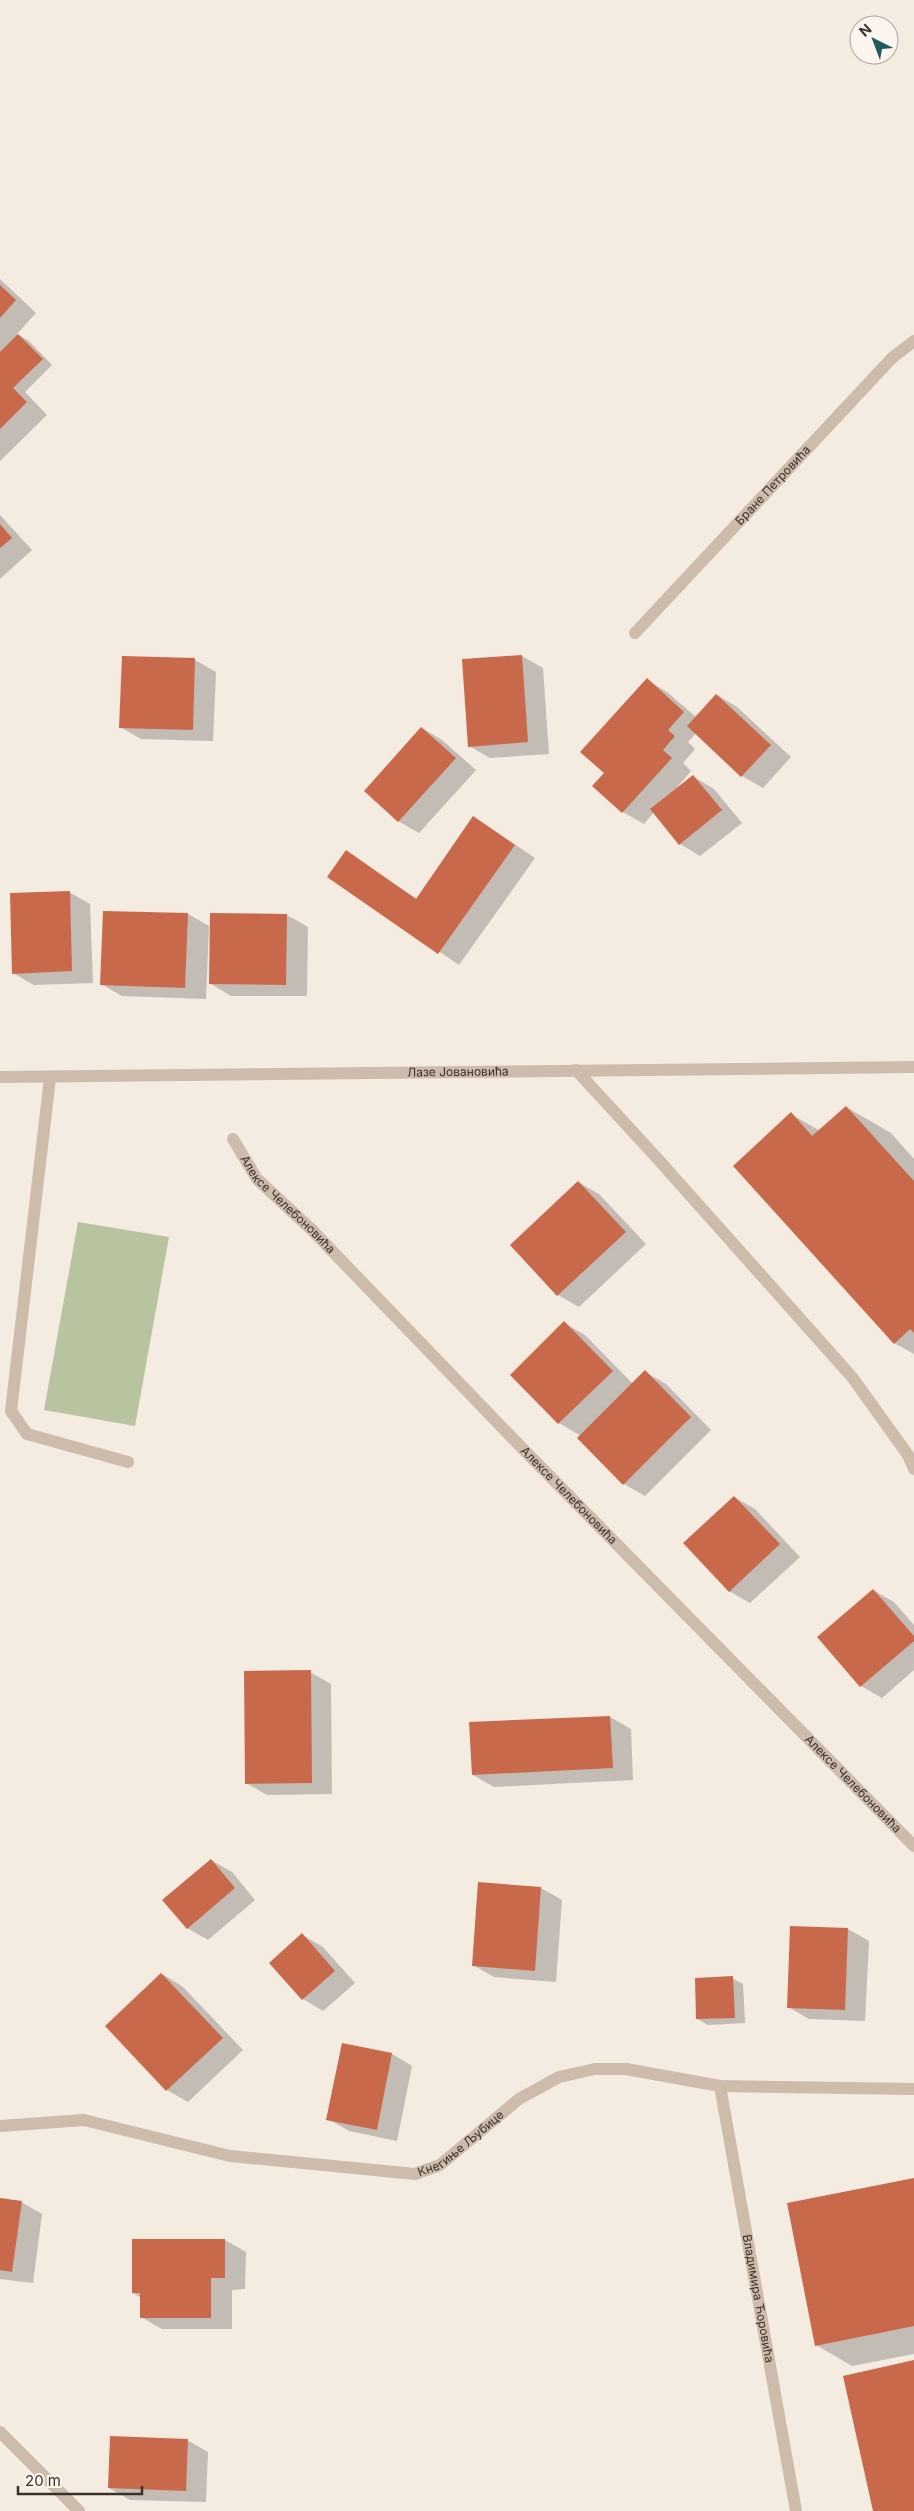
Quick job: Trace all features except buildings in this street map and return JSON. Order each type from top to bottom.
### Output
[{"type":"street","name":"Бране Петровића","points":[[635,633],[892,358],[914,341]]},
{"type":"street","name":"Лазе Јовановића","points":[[0,1077],[50,1078],[914,1067]]},
{"type":"street","points":[[576,1070],[852,1377],[908,1455],[914,1468]]},
{"type":"street","points":[[50,1078],[11,1411],[27,1434],[128,1462]]},
{"type":"street","name":"Алексе Челебоновића","points":[[233,1139],[257,1179],[312,1230],[515,1441],[914,1846]]},
{"type":"street","name":"Кнегиње Љубице","points":[[0,2126],[84,2120],[230,2156],[415,2174],[440,2165],[519,2099],[559,2077],[595,2069],[626,2069],[720,2086],[914,2089]]},
{"type":"street","name":"Владимира Ћоровића","points":[[720,2086],[796,2511]]},
{"type":"street","points":[[0,2432],[79,2511]]},
{"type":"green space","points":[[78,1222],[169,1237],[135,1426],[44,1410]]}]
